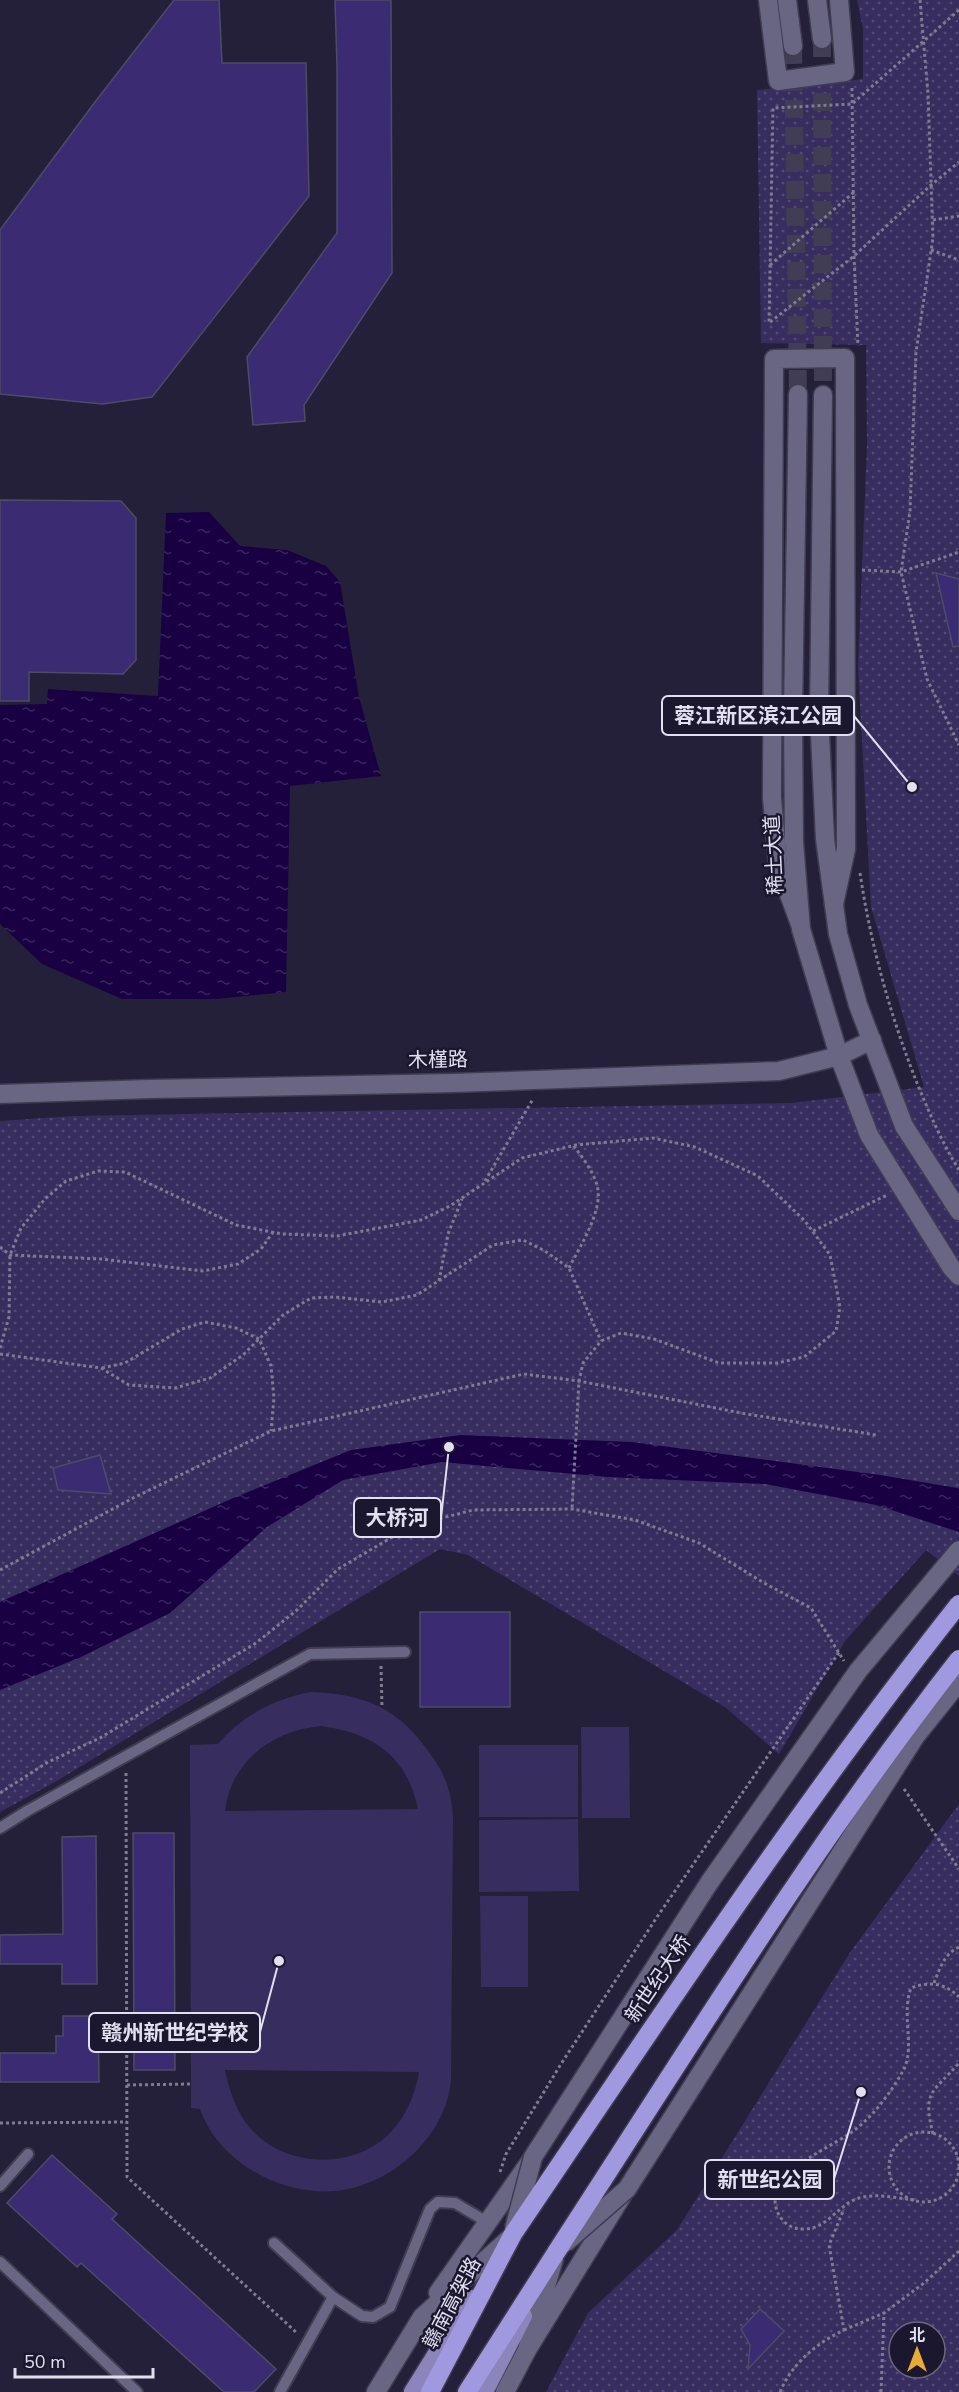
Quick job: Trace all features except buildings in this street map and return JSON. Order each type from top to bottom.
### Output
[{"type":"highway","name":"新世纪大桥","points":[[513,2234],[738,1901],[898,1680],[959,1604]]},
{"type":"highway","points":[[467,2392],[771,1920],[922,1707],[959,1659]]},
{"type":"highway","name":"赣南高架路","points":[[430,2392],[513,2234]]},
{"type":"main road","name":"新世纪大桥","points":[[413,2392],[513,2234]]},
{"type":"main road","points":[[484,2392],[557,2251]]},
{"type":"street","points":[[768,0],[777,81],[845,72],[838,0]]},
{"type":"street","points":[[787,0],[793,46]]},
{"type":"street","points":[[817,0],[822,39]]},
{"type":"street","points":[[800,924],[777,865],[772,798],[774,359],[845,358],[846,849],[834,904]]},
{"type":"street","name":"稀土大道","points":[[798,394],[793,725],[794,842],[800,924],[839,1056],[869,1135],[959,1276]]},
{"type":"street","points":[[823,395],[819,713],[825,839],[838,934],[855,995],[904,1126],[959,1211]]},
{"type":"street","name":"木槿路","points":[[0,1094],[160,1088],[454,1083],[779,1071],[839,1056],[872,1040]]},
{"type":"street","points":[[376,2392],[422,2317],[533,2157],[709,1883],[858,1671],[959,1550]]},
{"type":"street","points":[[505,2392],[527,2350],[783,1940],[915,1737],[959,1682]]},
{"type":"street","points":[[422,2317],[513,2234],[533,2157]]},
{"type":"street","points":[[527,2350],[557,2251],[627,2189]]},
{"type":"lane","points":[[0,1828],[310,1654],[405,1652]]},
{"type":"lane","points":[[0,2186],[28,2154]]},
{"type":"lane","points":[[274,2243],[333,2297],[362,2316],[373,2317],[390,2307],[430,2209],[438,2202],[455,2203],[487,2222]]},
{"type":"lane","points":[[0,2262],[137,2392]]},
{"type":"lane","points":[[280,2392],[333,2297]]},
{"type":"path","points":[[920,0],[928,94],[933,220],[931,250],[916,352],[910,512],[902,572],[927,679],[959,745]]},
{"type":"path","points":[[959,10],[852,104],[772,108],[770,323],[854,256],[959,162]]},
{"type":"path","points":[[853,82],[854,256],[858,349]]},
{"type":"path","points":[[770,265],[854,192]]},
{"type":"path","points":[[933,220],[959,216]]},
{"type":"path","points":[[931,250],[959,260]]},
{"type":"path","points":[[856,570],[902,572],[959,552]]},
{"type":"path","points":[[860,867],[882,982],[903,1048],[940,1141],[959,1170]]},
{"type":"path","points":[[484,1182],[533,1099]]},
{"type":"path","points":[[0,1348],[9,1317],[10,1255],[21,1228],[45,1199],[66,1181],[98,1171],[125,1172],[236,1225],[273,1232],[338,1236],[421,1220],[462,1197],[522,1158],[573,1145],[653,1138],[695,1147],[758,1176],[813,1231],[830,1255],[840,1307],[836,1331],[804,1357],[777,1362],[719,1362],[654,1339],[621,1333],[601,1341],[583,1364],[579,1381],[572,1509]]},
{"type":"path","points":[[569,1268],[596,1213],[598,1186],[585,1160],[573,1145]]},
{"type":"path","points":[[813,1231],[902,1188]]},
{"type":"path","points":[[439,1281],[447,1234],[462,1197]]},
{"type":"path","points":[[0,1247],[10,1255],[101,1259],[203,1271],[238,1264],[261,1249],[273,1232]]},
{"type":"path","points":[[101,1368],[129,1385],[175,1388],[210,1378],[243,1354],[283,1315],[311,1298],[335,1297],[382,1302],[417,1295],[493,1245],[523,1240],[545,1251],[569,1268],[601,1341]]},
{"type":"path","points":[[0,1354],[101,1368],[125,1362],[182,1329],[206,1322],[236,1328],[259,1339],[271,1366],[274,1398],[271,1431]]},
{"type":"path","points":[[0,1570],[133,1498],[271,1431],[524,1374],[579,1381],[741,1413],[876,1436]]},
{"type":"path","points":[[0,1793],[48,1762],[100,1738],[256,1643],[297,1610],[338,1569],[411,1526],[473,1510],[572,1509],[635,1520],[699,1543],[811,1608],[840,1651],[657,1917],[506,2154],[498,2176]]},
{"type":"path","points":[[380,1652],[382,1708]]},
{"type":"path","points":[[126,1756],[127,2177],[308,2343]]},
{"type":"path","points":[[934,1983],[950,1951],[959,1947]]},
{"type":"path","points":[[914,2200],[900,2193],[894,2185],[888,2166],[891,2155],[903,2139],[913,2134],[933,2134],[943,2138],[955,2151],[959,2169],[957,2178],[947,2193],[938,2199],[929,2202],[878,2196],[858,2198],[824,2224],[807,2229],[794,2229],[784,2223],[778,2215],[776,2196],[784,2178],[854,2131],[874,2111],[905,2067],[908,2041],[906,2000],[911,1988],[934,1983],[950,1988],[959,1997]]},
{"type":"path","points":[[933,2134],[928,2099],[942,2079],[959,2063]]},
{"type":"path","points":[[127,2085],[191,2084]]},
{"type":"path","points":[[0,2123],[127,2122]]},
{"type":"path","points":[[844,2207],[829,2245],[844,2330]]},
{"type":"path","points":[[780,2392],[783,2383],[811,2349],[827,2338],[884,2313],[924,2283],[959,2251]]},
{"type":"path","points":[[881,2392],[884,2313]]},
{"type":"shaded area","points":[[857,0],[959,0],[959,1576],[926,1550],[845,1641],[779,1754],[725,1707],[468,1555],[440,1549],[55,1782],[0,1812],[0,1121],[75,1116],[791,1103],[924,1087],[871,907],[858,667],[867,444],[866,345],[761,343],[757,90],[863,79],[863,29]]},
{"type":"shaded area","points":[[311,1692],[349,1696],[380,1707],[394,1715],[419,1739],[441,1770],[450,1793],[453,1819],[451,2080],[447,2101],[439,2121],[427,2139],[395,2169],[376,2180],[335,2191],[293,2188],[254,2171],[236,2159],[221,2144],[209,2128],[200,2109],[191,2108],[190,1745],[218,1744],[238,1725],[260,1710],[297,1695]],"holes":[[[321,1726],[356,1734],[384,1750],[405,1774],[413,1790],[418,1809],[225,1811],[236,1777],[257,1751],[287,1734]],[[225,2070],[419,2072],[408,2107],[387,2136],[372,2147],[355,2155],[337,2159],[318,2160],[299,2157],[265,2142],[241,2116],[229,2087]]]},
{"type":"shaded area","points":[[581,1727],[629,1727],[630,1818],[582,1818]]},
{"type":"shaded area","points":[[479,1745],[578,1745],[578,1817],[479,1817]]},
{"type":"shaded area","points":[[959,1804],[959,2392],[546,2392],[588,2313],[677,2230],[849,1954]]},
{"type":"shaded area","points":[[578,1819],[579,1891],[479,1892],[479,1820]]},
{"type":"shaded area","points":[[480,1896],[528,1896],[528,1987],[481,1987]]},
{"type":"water","points":[[209,512],[240,546],[287,550],[326,566],[340,582],[359,697],[381,776],[290,786],[286,992],[216,999],[122,999],[42,964],[0,924],[0,705],[47,704],[48,689],[158,696],[166,513]]},
{"type":"water","points":[[460,1435],[632,1442],[880,1475],[957,1488],[959,1489],[959,1532],[876,1505],[765,1484],[608,1477],[442,1462],[343,1480],[267,1527],[170,1613],[81,1657],[0,1690],[0,1602],[231,1499],[351,1450]]},
{"type":"tunnel","points":[[822,39],[823,395]]},
{"type":"tunnel","points":[[793,46],[798,394]]},
{"type":"place","name":"蓉江新区滨江公园","points":[[912,787]]},
{"type":"place","name":"大桥河","points":[[449,1447]]},
{"type":"place","name":"赣州新世纪学校","points":[[279,1961]]},
{"type":"place","name":"新世纪公园","points":[[861,2092]]}]
